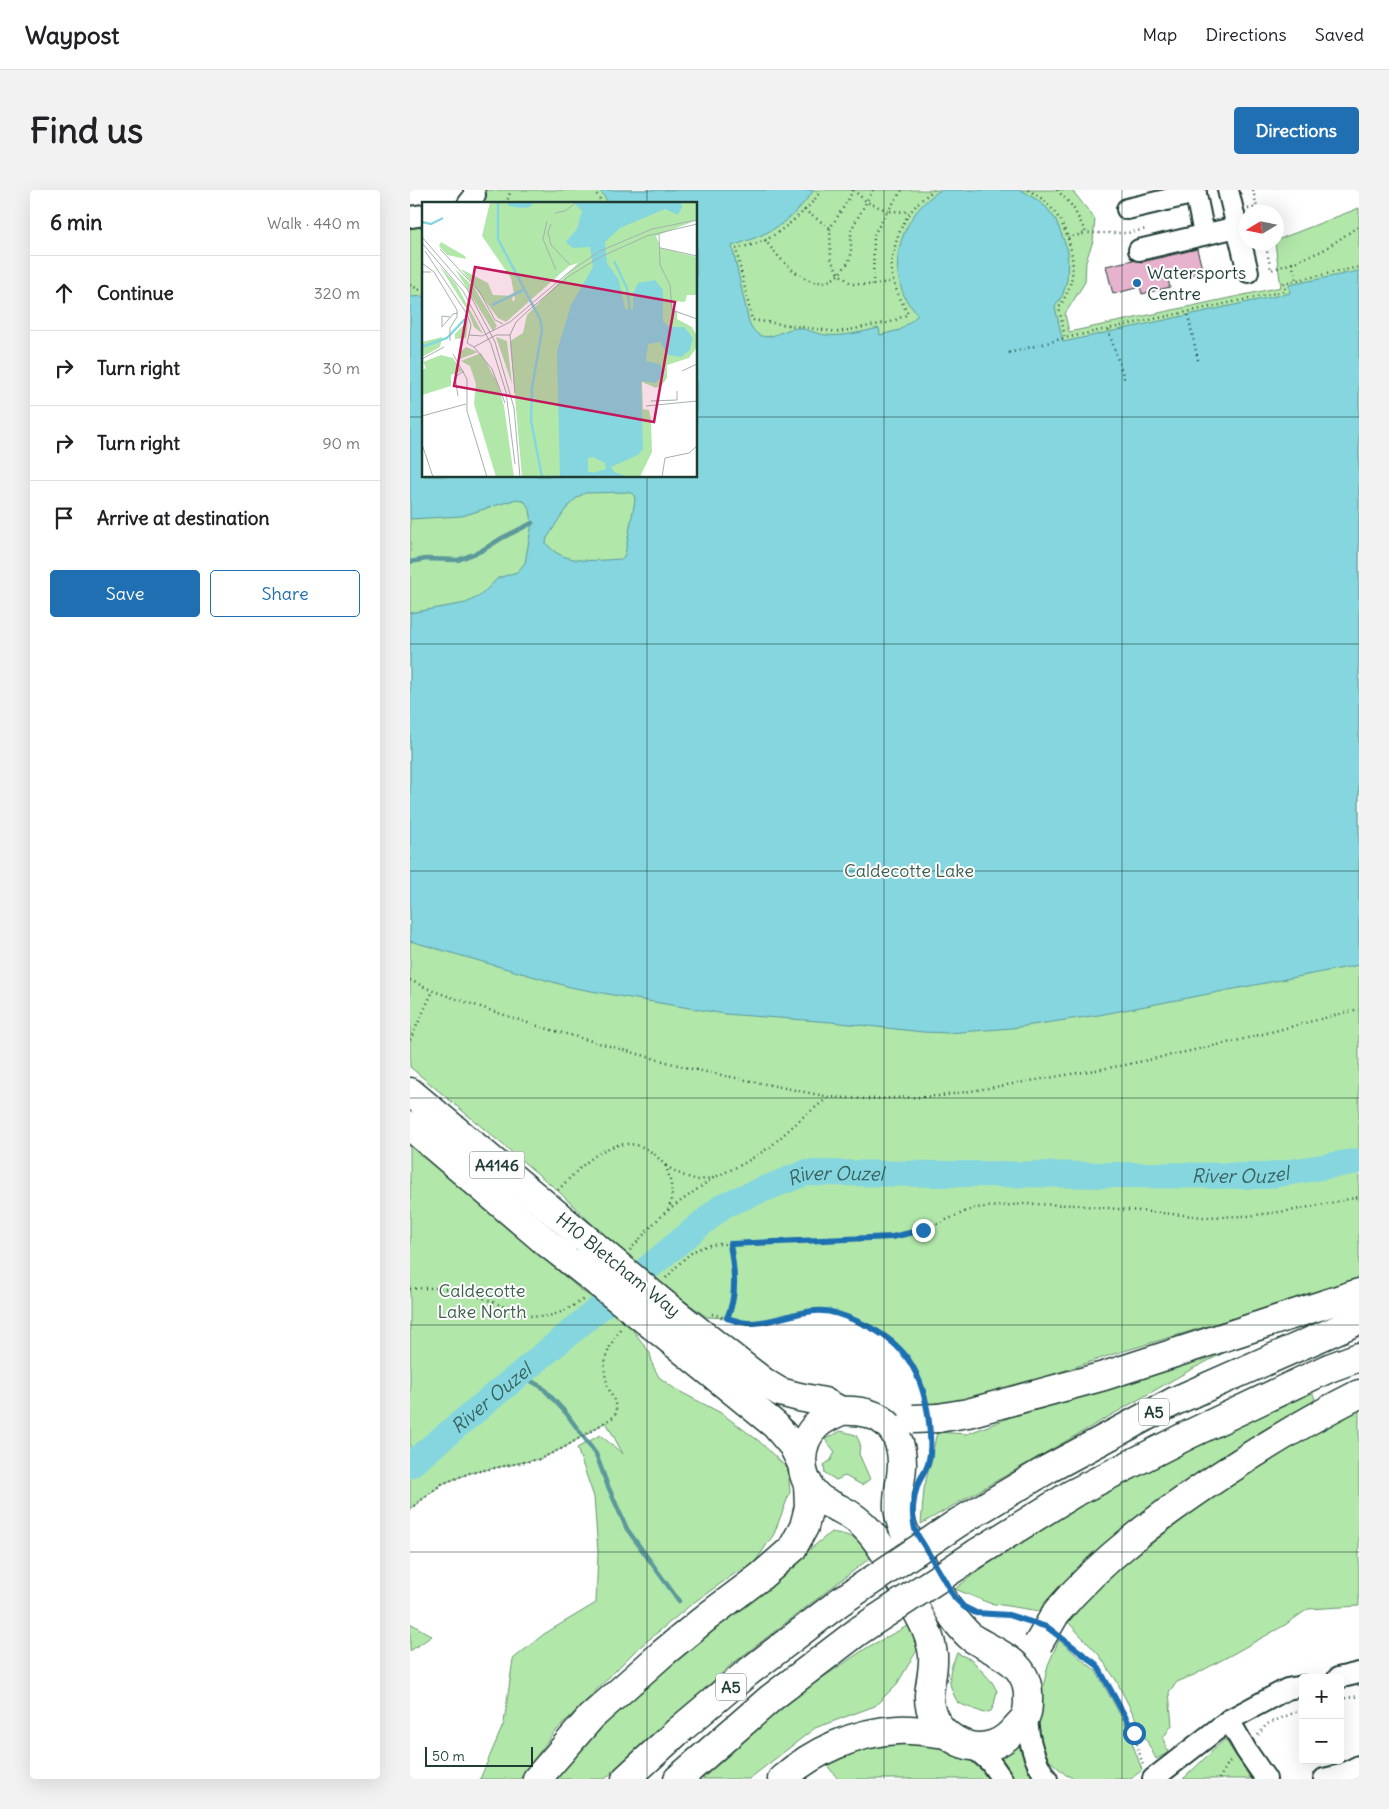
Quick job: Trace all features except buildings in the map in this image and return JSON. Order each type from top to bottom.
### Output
[{"type":"highway","name":"H10 Bletcham Way","points":[[410,1092],[585,1238],[659,1315],[775,1425],[793,1446],[805,1474]]},
{"type":"highway","name":"H10 Bletcham Way","points":[[410,1126],[572,1263],[659,1315],[780,1392],[799,1398],[824,1402],[841,1411]]},
{"type":"highway","points":[[882,1419],[927,1418],[968,1413],[1104,1376],[1359,1293]]},
{"type":"highway","name":"A5","points":[[626,1779],[747,1673],[841,1601],[959,1522],[1048,1469],[1175,1401],[1359,1320]]},
{"type":"highway","name":"A5","points":[[678,1779],[770,1698],[860,1630],[977,1553],[1072,1494],[1190,1434],[1329,1368],[1359,1357]]},
{"type":"highway","points":[[1024,1678],[1046,1629],[1076,1589],[1120,1549],[1172,1507],[1245,1459],[1318,1414],[1359,1394]]},
{"type":"highway","points":[[537,1779],[591,1717],[634,1678],[708,1616],[792,1550],[806,1520],[809,1507],[805,1474],[803,1448],[808,1435],[817,1425],[841,1411],[866,1412],[882,1419],[894,1432],[899,1443],[902,1465],[898,1488],[898,1510],[902,1529],[955,1620],[971,1637],[1011,1659],[1024,1678],[1028,1696],[1027,1716],[1009,1736],[993,1745],[974,1748],[960,1743],[945,1734],[933,1717],[929,1697],[933,1657],[928,1633],[878,1542],[867,1528],[853,1516],[816,1495],[805,1474]]},
{"type":"highway","points":[[782,1779],[819,1752],[861,1735],[900,1730],[945,1734]]},
{"type":"street","points":[[1228,190],[1248,272]]},
{"type":"street","points":[[1127,209],[1195,192],[1204,234]]},
{"type":"street","points":[[1139,250],[1237,227]]},
{"type":"street","points":[[1344,1677],[1359,1673]]},
{"type":"street","points":[[1154,1773],[1229,1720],[1287,1689],[1299,1687]]},
{"type":"street","points":[[1027,1716],[1028,1738],[1036,1760],[1047,1779]]},
{"type":"street","points":[[1229,1720],[1246,1750],[1266,1779]]},
{"type":"street","points":[[974,1748],[990,1762],[1002,1779]]},
{"type":"street","points":[[1324,1779],[1341,1775],[1359,1766]]},
{"type":"path","points":[[507,202],[511,190]]},
{"type":"path","points":[[594,190],[602,202]]},
{"type":"path","points":[[821,190],[804,210],[765,240],[736,249],[752,320],[838,332],[891,322],[908,314],[893,281],[890,268],[901,226],[910,212],[924,197],[934,190]]},
{"type":"path","points":[[893,281],[873,285],[852,284],[839,274],[830,260],[830,228],[853,190],[867,202],[888,211],[910,212]]},
{"type":"path","points":[[765,240],[778,257],[807,279],[824,284],[832,281],[848,263],[851,256],[851,230],[873,190]]},
{"type":"path","points":[[873,285],[874,234],[902,190]]},
{"type":"path","points":[[1028,190],[1048,205],[1062,223],[1068,238],[1072,260],[1072,276],[1068,294],[1059,308],[1065,338]]},
{"type":"path","points":[[1253,190],[1256,205]]},
{"type":"path","points":[[804,210],[830,228]]},
{"type":"path","points":[[1266,250],[1271,270],[1292,264],[1322,251],[1359,226]]},
{"type":"path","points":[[1068,238],[1086,233]]},
{"type":"path","points":[[1292,264],[1296,279]]},
{"type":"path","points":[[1009,353],[1065,338],[1285,291],[1284,283],[1296,279],[1359,267]]},
{"type":"path","points":[[410,285],[422,290]]},
{"type":"path","points":[[1188,315],[1198,360]]},
{"type":"path","points":[[1108,330],[1125,381]]},
{"type":"path","points":[[410,980],[433,991],[534,1025],[692,1069],[829,1098],[920,1098],[978,1091],[1182,1054],[1359,1009]]},
{"type":"path","points":[[410,1040],[433,991]]},
{"type":"path","points":[[557,1190],[600,1151],[614,1146],[629,1144],[645,1148],[666,1166],[682,1175],[697,1180],[713,1178],[743,1164],[770,1147],[803,1117],[829,1098]]},
{"type":"path","points":[[666,1166],[672,1190],[672,1202],[667,1211]]},
{"type":"path","points":[[921,1479],[928,1464],[931,1444],[927,1418],[919,1378],[896,1344],[877,1331],[836,1313],[822,1310],[803,1312],[771,1321],[748,1324],[727,1318],[731,1309],[734,1291],[734,1272],[730,1244],[892,1237],[923,1230],[974,1208],[1024,1204],[1076,1205],[1204,1217],[1247,1216],[1295,1210],[1359,1197]]},
{"type":"path","points":[[410,1509],[442,1484],[470,1472],[540,1459],[565,1447],[606,1422]]},
{"type":"path","points":[[970,1610],[976,1613],[1009,1615],[1046,1629],[1097,1665],[1154,1773]]},
{"type":"path","points":[[1344,1698],[1359,1696]]},
{"type":"green space","name":"Caldecotte Lake","points":[[474,190],[1072,190],[1095,219],[1093,241],[1086,261],[1085,282],[1065,314],[1069,332],[1281,287],[1276,250],[1284,250],[1284,237],[1359,208],[1359,1281],[1114,1354],[988,1396],[930,1406],[919,1378],[896,1344],[877,1331],[836,1313],[822,1310],[803,1312],[771,1321],[747,1324],[727,1318],[707,1317],[675,1294],[594,1226],[557,1190],[410,1067],[410,217],[422,215],[422,478],[698,478],[698,202],[469,202]]},
{"type":"green space","name":"Caldecotte Lake North","points":[[410,1145],[582,1291],[626,1321],[650,1353],[653,1366],[659,1377],[675,1389],[721,1413],[759,1441],[788,1469],[790,1492],[774,1534],[753,1565],[737,1572],[693,1603],[635,1651],[553,1734],[520,1779],[480,1779],[504,1723],[513,1659],[544,1634],[596,1603],[598,1552],[594,1497],[577,1448],[600,1435],[623,1454],[606,1422],[565,1447],[540,1459],[470,1473],[442,1484],[410,1509]]},
{"type":"green space","points":[[1261,1334],[1192,1369],[921,1524],[924,1489],[937,1432],[967,1434],[1068,1395]]},
{"type":"green space","points":[[1312,1391],[1315,1399],[1304,1414],[1188,1480],[1094,1557],[1039,1611],[989,1603],[955,1589],[979,1570],[1095,1496],[1159,1463]]},
{"type":"green space","points":[[1359,1409],[1359,1606],[1308,1609],[1285,1625],[1194,1675],[1177,1682],[1169,1692],[1172,1725],[1163,1738],[1168,1753],[1156,1759],[1116,1680],[1099,1655],[1064,1618],[1125,1564],[1267,1455]]},
{"type":"green space","points":[[841,1431],[856,1435],[860,1443],[859,1454],[870,1479],[862,1485],[845,1476],[836,1480],[825,1473],[824,1465],[831,1460],[835,1452],[825,1439]]},
{"type":"green space","points":[[831,1532],[855,1539],[865,1545],[874,1555],[731,1665],[605,1779],[549,1779],[562,1762],[649,1682]]},
{"type":"green space","points":[[410,1623],[432,1636],[410,1651]]},
{"type":"green space","points":[[911,1624],[919,1647],[897,1684],[875,1706],[815,1728],[749,1779],[702,1779],[798,1694],[868,1647]]},
{"type":"green space","points":[[1059,1640],[1096,1671],[1125,1723],[1142,1770],[1131,1779],[1076,1779],[1066,1775],[1050,1761],[1040,1742],[1036,1718],[1048,1665]]},
{"type":"green space","points":[[957,1653],[972,1660],[992,1682],[997,1691],[991,1711],[984,1713],[958,1703],[950,1684],[951,1667]]},
{"type":"green space","points":[[1016,1733],[1024,1758],[1036,1779],[1011,1779],[1006,1765],[993,1749]]},
{"type":"green space","points":[[1225,1739],[1251,1779],[1183,1779]]},
{"type":"green space","points":[[919,1742],[970,1753],[989,1779],[838,1779],[825,1763],[876,1744]]},
{"type":"water","name":"Caldecotte Lake","points":[[600,190],[814,190],[805,202],[779,226],[758,237],[732,246],[749,322],[754,331],[765,337],[799,328],[822,334],[838,335],[879,328],[880,335],[900,330],[918,315],[908,303],[901,288],[898,272],[898,255],[908,225],[917,211],[941,190],[1021,190],[1047,208],[1056,220],[1068,251],[1067,280],[1063,294],[1055,307],[1063,342],[1290,293],[1289,285],[1359,271],[1359,965],[1099,1015],[1012,1028],[948,1033],[725,1014],[624,997],[570,987],[410,941],[410,613],[466,603],[481,595],[498,578],[517,572],[525,563],[532,523],[530,510],[525,502],[517,499],[462,516],[410,519],[410,297],[422,296],[422,478],[698,478],[698,202],[608,202]],"holes":[[[629,492],[634,495],[635,500],[625,554],[622,559],[581,560],[571,558],[553,550],[546,543],[547,538],[568,507],[585,493]]]},
{"type":"waterway","points":[[410,562],[426,559],[458,560],[481,551],[532,523]]},
{"type":"waterway","name":"River Ouzel","points":[[410,1465],[724,1205],[805,1173],[1266,1176],[1359,1161]]},
{"type":"waterway","points":[[520,1375],[542,1387],[566,1413],[596,1454],[627,1529],[679,1601]]},
{"type":"place","name":"Watersports Centre","points":[[1137,283]]},
{"type":"route","points":[[923,1230],[892,1237],[730,1244],[734,1272],[734,1291],[731,1309],[727,1318],[748,1324],[771,1321],[803,1312],[822,1310],[836,1313],[877,1331],[896,1344],[919,1378],[926,1399],[931,1444],[928,1464],[917,1486],[913,1506],[915,1530],[955,1598],[964,1607],[976,1613],[1009,1615],[1047,1627],[1097,1665],[1134,1733]]}]
